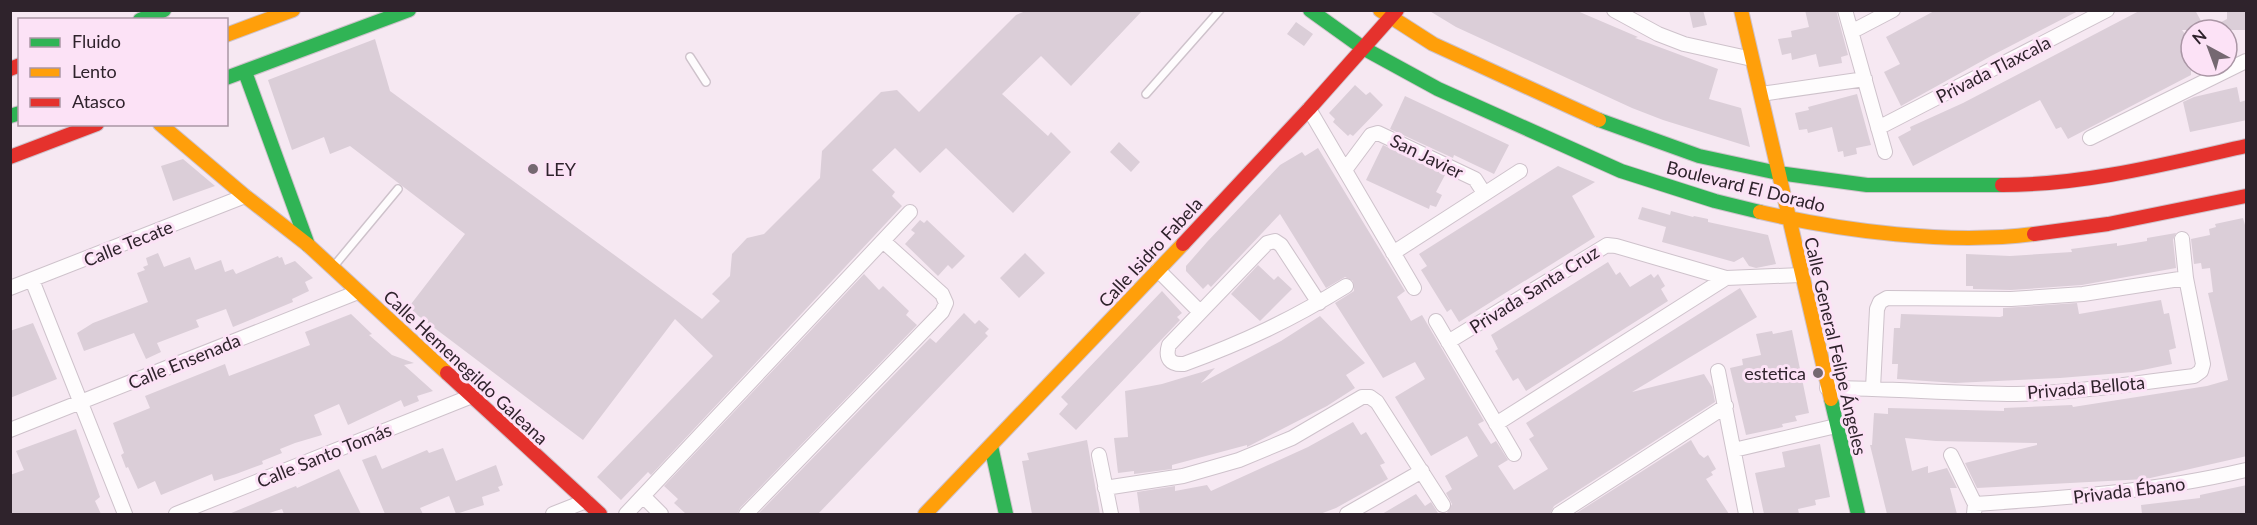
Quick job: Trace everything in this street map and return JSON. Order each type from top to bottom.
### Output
[{"type":"main road","points":[[145,18],[164,10]]},
{"type":"main road","points":[[228,34],[293,10]]},
{"type":"main road","points":[[228,77],[409,10]]},
{"type":"main road","name":"Boulevard El Dorado","points":[[1310,10],[1363,48],[1438,90],[1621,171],[1715,201],[1788,218],[1869,231],[1939,237],[2019,236],[2108,224],[2247,196]]},
{"type":"main road","name":"Calle General Felipe Ángeles","points":[[1741,10],[1858,514]]},
{"type":"main road","name":"Boulevard El Dorado","points":[[1389,13],[1433,44],[1600,120],[1699,156],[1778,173],[1867,184],[2034,185],[2136,171],[2247,146]]},
{"type":"main road","name":"Calle Isidro Fabela","points":[[925,514],[1309,109],[1363,48],[1389,13]]},
{"type":"main road","name":"Calle Hemenegildo Galeana","points":[[245,72],[308,245]]},
{"type":"main road","points":[[10,157],[92,126]]},
{"type":"main road","name":"Calle Hemenegildo Galeana","points":[[162,126],[245,196],[308,245],[600,514]]},
{"type":"main road","points":[[991,446],[1006,514]]},
{"type":"street","points":[[1614,10],[1632,15],[1658,34],[1684,44],[1752,59]]},
{"type":"street","points":[[1845,10],[1884,152]]},
{"type":"street","points":[[1851,32],[1893,10]]},
{"type":"street","name":"Privada Tlaxcala","points":[[1878,128],[2107,10]]},
{"type":"street","points":[[2091,138],[2247,61]]},
{"type":"street","points":[[1761,94],[1864,79]]},
{"type":"street","points":[[1309,109],[1414,288]]},
{"type":"street","name":"San Javier","points":[[1345,170],[1371,135],[1377,133],[1475,179],[1484,194]]},
{"type":"street","name":"San Javier","points":[[1393,253],[1520,171]]},
{"type":"street","name":"Calle Tecate","points":[[10,288],[245,196]]},
{"type":"street","points":[[626,514],[910,212]]},
{"type":"street","name":"Privada Bellota","points":[[1827,388],[2018,394],[2081,390],[2194,376],[2201,371],[2203,364],[2182,239]]},
{"type":"street","points":[[746,514],[942,312],[946,303],[942,294],[883,241]]},
{"type":"street","points":[[1319,303],[1281,245],[1275,242],[1267,243],[1169,345],[1166,353],[1169,361],[1176,365],[1238,344],[1319,303],[1346,286]]},
{"type":"street","name":"Privada Santa Cruz","points":[[1448,342],[1607,245],[1726,278],[1801,275]]},
{"type":"street","points":[[1158,270],[1200,312]]},
{"type":"street","points":[[1496,424],[1726,278]]},
{"type":"street","points":[[1873,388],[1877,309],[1880,302],[1887,298],[2011,299],[2073,295],[2187,278]]},
{"type":"street","points":[[32,280],[125,514]]},
{"type":"street","name":"Calle Ensenada","points":[[10,430],[358,292]]},
{"type":"street","name":"Privada Santa Cruz","points":[[1436,321],[1514,454]]},
{"type":"street","points":[[1718,371],[1734,450],[1742,513]]},
{"type":"street","name":"Calle Santo Tomás","points":[[176,514],[472,396]]},
{"type":"street","points":[[1106,488],[1183,476],[1239,460],[1292,438],[1362,397],[1370,397],[1377,402],[1443,505]]},
{"type":"street","points":[[1559,514],[1726,406]]},
{"type":"street","points":[[1734,450],[1836,426]]},
{"type":"street","points":[[1099,455],[1111,514]]},
{"type":"street","name":"Privada Ébano","points":[[1951,455],[1974,509],[2133,491],[2247,470]]},
{"type":"street","points":[[1347,514],[1422,471]]},
{"type":"street","points":[[644,497],[661,514]]},
{"type":"street","points":[[553,514],[586,501]]},
{"type":"lane","points":[[1146,94],[1220,10]]},
{"type":"lane","points":[[690,57],[706,82]]},
{"type":"lane","points":[[333,268],[398,189]]},
{"type":"building","points":[[1028,10],[1143,10],[1071,86],[1041,56],[1002,94],[1048,136],[1051,132],[1071,152],[1013,213],[946,148],[920,173],[895,148],[872,170],[895,192],[892,196],[902,206],[651,475],[648,472],[621,500],[597,477],[713,356],[675,319],[583,440],[408,308],[465,234],[350,146],[330,154],[324,137],[292,150],[268,80],[375,39],[390,91],[702,319],[720,301],[712,294],[730,276],[732,254],[747,238],[764,234],[820,178],[822,151],[881,92],[897,90],[919,112],[1016,15]]},
{"type":"building","points":[[1428,10],[1575,10],[1638,37],[1635,38],[1718,69],[1709,99],[1741,108],[1750,147],[1632,108],[1456,27]]},
{"type":"building","points":[[1689,10],[1703,10],[1707,25],[1693,28]]},
{"type":"building","points":[[1805,10],[1836,10],[1848,55],[1841,57],[1842,63],[1819,67],[1816,54],[1792,60],[1791,53],[1782,55],[1778,39],[1792,37],[1791,31],[1809,27]]},
{"type":"building","points":[[1936,10],[2080,10],[1901,106],[1884,72],[1900,64],[1886,37]]},
{"type":"building","points":[[2141,10],[2195,10],[2199,18],[2179,18],[2179,78],[2185,78],[2068,139],[2061,127],[2056,129],[2040,100],[1913,166],[1898,137],[1911,130],[1910,127],[1963,103]]},
{"type":"building","points":[[2227,10],[2247,10],[2247,30],[2239,30],[2239,18],[2227,18]]},
{"type":"building","points":[[1296,22],[1313,34],[1304,46],[1287,34]]},
{"type":"building","points":[[1355,85],[1366,95],[1370,92],[1383,105],[1353,136],[1350,134],[1348,136],[1333,122],[1335,119],[1329,113]]},
{"type":"building","points":[[2237,87],[2240,102],[2247,100],[2247,120],[2190,132],[2183,102],[2194,97]]},
{"type":"building","points":[[1857,94],[1871,145],[1856,148],[1857,154],[1844,157],[1843,151],[1838,152],[1832,127],[1808,133],[1807,129],[1799,130],[1795,113],[1809,110],[1808,107]]},
{"type":"building","points":[[1405,96],[1509,145],[1494,174],[1390,129]]},
{"type":"building","points":[[1119,142],[1140,162],[1131,172],[1110,152]]},
{"type":"building","points":[[1383,145],[1445,175],[1436,192],[1442,195],[1436,207],[1430,205],[1429,209],[1366,180]]},
{"type":"building","points":[[1318,148],[1405,291],[1397,297],[1411,321],[1422,315],[1484,421],[1478,424],[1491,444],[1496,441],[1508,460],[1498,466],[1514,490],[1548,469],[1529,439],[1534,436],[1526,423],[1740,288],[1757,317],[1632,392],[1704,374],[1712,387],[1715,402],[1554,506],[1550,514],[1382,514],[1416,494],[1425,506],[1431,502],[1438,513],[1447,513],[1452,504],[1446,493],[1452,489],[1445,476],[1478,456],[1467,436],[1431,456],[1395,397],[1425,379],[1415,362],[1383,378],[1335,303],[1354,291],[1353,281],[1345,277],[1326,288],[1280,214],[1211,287],[1208,284],[1203,289],[1186,271],[1186,266],[1207,242],[1280,165],[1302,152],[1305,156]]},
{"type":"building","points":[[183,159],[215,186],[173,201],[161,166]]},
{"type":"building","points":[[1558,166],[1595,182],[1572,196],[1595,237],[1459,322],[1451,309],[1447,312],[1421,270],[1427,266],[1419,254]]},
{"type":"building","points":[[1642,207],[1670,215],[1671,211],[1708,219],[1708,222],[1768,235],[1776,264],[1756,268],[1749,266],[1743,257],[1734,262],[1662,242],[1666,227],[1638,219]]},
{"type":"building","points":[[2243,218],[2247,232],[2247,456],[2146,479],[1977,488],[1965,463],[2037,445],[2037,443],[1936,441],[1905,438],[1912,471],[1928,466],[1928,473],[1947,468],[1957,488],[1950,488],[1957,514],[1887,514],[1870,445],[1872,445],[1874,413],[1888,414],[1888,408],[2004,411],[2004,408],[2072,405],[2073,407],[2207,386],[2228,380],[2208,293],[2213,292],[2210,268],[2202,269],[2201,263],[2194,264],[2191,239],[2210,235],[2209,229],[2216,227],[2215,224]]},
{"type":"building","points":[[920,220],[924,223],[927,220],[965,256],[952,269],[948,265],[938,276],[905,244],[915,233],[911,230]]},
{"type":"building","points":[[2176,233],[2173,240],[2176,268],[2082,285],[2011,290],[1973,289],[1973,286],[1966,286],[1966,254],[2010,256],[2072,252],[2071,249],[2117,243],[2117,246]]},
{"type":"building","points":[[158,253],[164,267],[190,257],[195,270],[221,260],[225,272],[233,269],[236,274],[278,256],[282,257],[285,265],[295,261],[313,278],[305,282],[309,291],[292,299],[293,302],[233,327],[226,309],[196,320],[199,327],[157,343],[161,352],[146,359],[134,333],[84,351],[77,333],[93,323],[148,302],[137,273],[145,270],[143,267],[148,265],[146,258]]},
{"type":"building","points":[[1025,253],[1045,273],[1019,298],[1000,278]]},
{"type":"building","points":[[1608,262],[1616,275],[1620,272],[1630,287],[1651,274],[1654,278],[1658,274],[1665,286],[1661,289],[1668,301],[1526,391],[1518,378],[1513,381],[1495,351],[1498,349],[1491,335]]},
{"type":"building","points":[[1258,265],[1274,280],[1278,276],[1292,289],[1260,321],[1231,294]]},
{"type":"building","points":[[864,274],[879,290],[883,286],[909,311],[906,315],[917,325],[740,508],[737,514],[686,514],[674,503],[678,499],[664,486]]},
{"type":"building","points":[[1162,291],[1182,313],[1177,317],[1180,320],[1076,430],[1059,414],[1068,404],[1061,397]]},
{"type":"building","points":[[2161,300],[2164,314],[2169,313],[2176,348],[2169,350],[2172,364],[2133,372],[1955,383],[1897,379],[1898,364],[1892,364],[1894,328],[1900,328],[1901,314],[2000,317],[2003,316],[2003,308],[2077,303],[2079,314]]},
{"type":"building","points":[[964,313],[975,324],[979,320],[989,329],[985,333],[988,336],[818,514],[758,514],[930,338],[936,343]]},
{"type":"building","points":[[351,314],[372,334],[369,335],[392,355],[414,363],[404,365],[433,391],[417,396],[419,401],[404,407],[401,400],[348,425],[339,404],[314,415],[322,435],[280,449],[282,453],[262,461],[263,464],[214,481],[212,474],[161,495],[155,481],[138,489],[121,455],[124,453],[113,423],[150,408],[145,396],[225,364],[229,376],[310,345],[305,332]]},
{"type":"building","points":[[1320,316],[1365,363],[1346,375],[1355,388],[1327,406],[1247,447],[1247,445],[1172,465],[1172,469],[1134,474],[1134,471],[1118,473],[1114,438],[1128,437],[1125,391],[1162,384],[1215,368],[1201,383],[1281,341]]},
{"type":"building","points":[[33,323],[57,379],[10,398],[10,331]]},
{"type":"building","points":[[1792,330],[1809,413],[1795,416],[1797,421],[1782,424],[1783,427],[1746,435],[1730,368],[1743,365],[1742,359],[1761,355],[1756,334],[1772,331],[1773,334]]},
{"type":"building","points":[[1353,422],[1361,435],[1366,432],[1385,463],[1380,465],[1388,479],[1336,508],[1320,514],[1140,514],[1137,492],[1175,486],[1175,491],[1207,485],[1211,491],[1308,447]]},
{"type":"building","points":[[76,429],[100,497],[95,501],[101,514],[10,514],[10,475],[24,470],[16,451]]},
{"type":"building","points":[[1087,440],[1100,514],[1032,514],[1022,461],[1029,460],[1027,453]]},
{"type":"building","points":[[1691,440],[1699,454],[1704,458],[1708,455],[1716,469],[1711,472],[1713,475],[1706,479],[1729,514],[1575,514]]},
{"type":"building","points":[[1820,444],[1830,497],[1815,500],[1816,505],[1798,509],[1799,514],[1764,514],[1755,473],[1785,467],[1782,452]]},
{"type":"building","points":[[443,448],[456,481],[496,465],[503,485],[498,487],[500,491],[482,497],[484,505],[456,514],[449,496],[420,508],[423,514],[385,514],[362,460],[376,455],[382,469],[427,450],[429,453]]},
{"type":"building","points":[[339,469],[361,514],[284,514],[282,509],[266,514],[229,514],[296,486],[297,488]]},
{"type":"building","points":[[2247,485],[2247,514],[2142,514],[2141,505],[2200,498],[2200,495]]},
{"type":"traffic: fast","points":[[145,18],[164,10]]},
{"type":"traffic: fast","points":[[228,77],[409,10]]},
{"type":"traffic: fast","points":[[1310,10],[1363,48],[1438,89],[1621,171],[1715,201],[1760,212]]},
{"type":"traffic: fast","points":[[245,72],[308,245]]},
{"type":"traffic: fast","points":[[10,116],[18,114]]},
{"type":"traffic: fast","points":[[1599,120],[1699,156],[1778,173],[1867,185],[2002,185]]},
{"type":"traffic: fast","points":[[1831,399],[1858,514]]},
{"type":"traffic: fast","points":[[991,446],[1006,514]]},
{"type":"traffic: slow","points":[[228,34],[293,10]]},
{"type":"traffic: slow","points":[[1380,10],[1433,44],[1599,120]]},
{"type":"traffic: slow","points":[[1741,10],[1831,399]]},
{"type":"traffic: slow","points":[[162,126],[245,196],[308,245],[447,373]]},
{"type":"traffic: slow","points":[[1760,212],[1826,225],[1932,237],[1967,238],[2034,234]]},
{"type":"traffic: slow","points":[[925,514],[1183,244]]},
{"type":"traffic: jam","points":[[1183,244],[1309,109],[1397,10]]},
{"type":"traffic: jam","points":[[10,69],[18,66]]},
{"type":"traffic: jam","points":[[10,157],[92,126]]},
{"type":"traffic: jam","points":[[2002,185],[2095,177],[2246,146]]},
{"type":"traffic: jam","points":[[2034,234],[2108,224],[2246,196]]},
{"type":"traffic: jam","points":[[447,373],[600,514]]},
{"type":"place","name":"LEY","points":[[533,169]]},
{"type":"place","name":"estetica","points":[[1818,373]]}]
